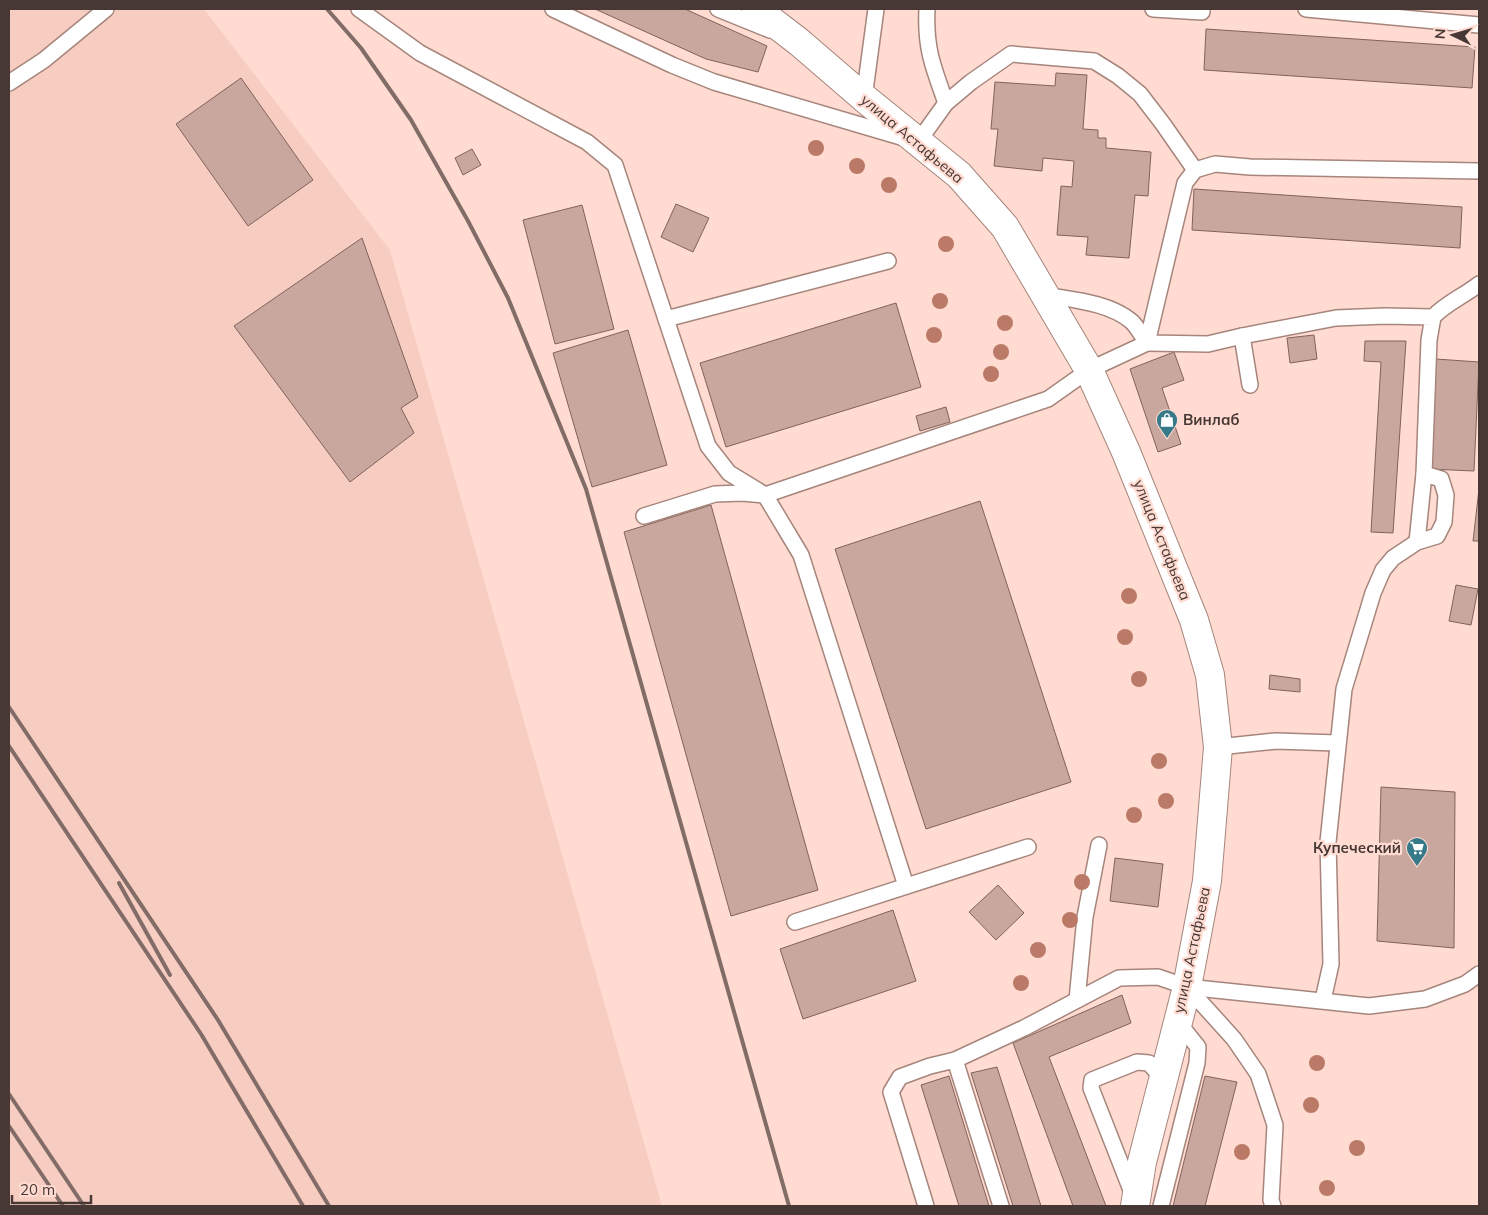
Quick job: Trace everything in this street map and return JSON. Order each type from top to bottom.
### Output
[{"type":"street","name":"улица Астафьева","points":[[756,9],[799,42],[958,175],[1005,227],[1089,370],[1126,452],[1194,620],[1210,675],[1218,747],[1207,882],[1186,987],[1142,1162],[1144,1205]]},
{"type":"lane","points":[[9,83],[44,60],[106,9]]},
{"type":"lane","points":[[359,9],[420,53],[587,142],[615,165],[708,446],[729,473],[765,495],[801,555],[906,886]]},
{"type":"lane","points":[[553,9],[672,65],[714,82],[918,142],[946,103],[971,82],[1012,54],[1094,61],[1118,76],[1140,94],[1195,170]]},
{"type":"lane","points":[[718,9],[799,42]]},
{"type":"lane","points":[[927,9],[927,40],[932,64],[946,103]]},
{"type":"lane","points":[[1153,9],[1202,12]]},
{"type":"lane","points":[[1306,9],[1479,25]]},
{"type":"lane","points":[[864,98],[873,11]]},
{"type":"lane","points":[[1147,343],[1185,183],[1195,170],[1215,164],[1250,167],[1479,171]]},
{"type":"lane","points":[[666,319],[888,261]]},
{"type":"lane","points":[[1417,542],[1424,474],[1429,340],[1433,316],[1443,306],[1468,293],[1479,284]]},
{"type":"lane","points":[[1043,294],[1116,312],[1132,322],[1147,343]]},
{"type":"lane","points":[[644,516],[715,494],[742,493],[765,495],[1048,399],[1089,370],[1147,343],[1208,344],[1336,318],[1433,316]]},
{"type":"lane","points":[[1242,336],[1250,385]]},
{"type":"lane","points":[[1324,1000],[1331,964],[1328,842],[1344,689],[1373,593],[1383,570],[1393,558],[1417,542],[1437,536],[1444,522],[1446,495],[1441,479],[1424,474]]},
{"type":"lane","points":[[1218,747],[1276,741],[1337,743]]},
{"type":"lane","points":[[1077,1000],[1085,917],[1099,845]]},
{"type":"lane","points":[[795,922],[1028,847]]},
{"type":"lane","points":[[926,1206],[891,1092],[900,1077],[954,1060],[1024,1028],[1119,978],[1158,977],[1186,987],[1369,1006],[1425,999],[1465,984],[1479,974]]},
{"type":"lane","points":[[1186,987],[1234,1039],[1258,1074],[1275,1125],[1273,1206]]},
{"type":"lane","points":[[1144,1205],[1197,1062],[1198,1047],[1178,1020]]},
{"type":"lane","points":[[954,1060],[1001,1206]]},
{"type":"lane","points":[[1144,1205],[1091,1088],[1092,1080],[1137,1062],[1149,1064],[1163,1079]]},
{"type":"shaded area","points":[[9,9],[204,9],[390,250],[662,1206],[9,1206]]},
{"type":"building","points":[[595,9],[685,9],[767,46],[758,72],[706,59]]},
{"type":"building","points":[[1206,29],[1475,47],[1472,88],[1204,70]]},
{"type":"building","points":[[1056,73],[1087,75],[1083,129],[1098,130],[1098,138],[1106,138],[1106,148],[1151,152],[1148,196],[1135,195],[1129,258],[1086,255],[1088,237],[1057,235],[1061,186],[1072,187],[1074,161],[1043,158],[1042,171],[994,166],[998,129],[991,129],[995,82],[1055,86]]},
{"type":"building","points":[[241,78],[313,180],[248,226],[176,124]]},
{"type":"building","points":[[472,149],[481,165],[463,175],[455,158]]},
{"type":"building","points":[[1194,189],[1462,207],[1460,248],[1192,230]]},
{"type":"building","points":[[676,204],[709,218],[693,252],[661,237]]},
{"type":"building","points":[[582,205],[614,329],[555,344],[523,220]]},
{"type":"building","points":[[362,238],[418,397],[401,408],[414,433],[350,482],[234,326]]},
{"type":"building","points":[[896,303],[921,387],[726,447],[700,363]]},
{"type":"building","points":[[628,330],[667,465],[592,487],[553,353]]},
{"type":"building","points":[[1314,335],[1317,359],[1290,363],[1287,338]]},
{"type":"building","points":[[1365,341],[1406,341],[1393,533],[1371,532],[1381,362],[1364,361]]},
{"type":"building","points":[[1174,352],[1184,380],[1162,388],[1181,444],[1158,452],[1130,369]]},
{"type":"building","points":[[1436,359],[1479,362],[1474,471],[1429,469]]},
{"type":"building","points":[[946,407],[950,422],[920,431],[916,416]]},
{"type":"building","points":[[1479,489],[1479,541],[1473,541]]},
{"type":"building","points":[[980,501],[1071,782],[926,829],[835,549]]},
{"type":"building","points":[[711,505],[818,890],[731,916],[624,532]]},
{"type":"building","points":[[1456,585],[1478,589],[1471,625],[1449,621]]},
{"type":"building","points":[[1270,675],[1300,679],[1300,692],[1269,689]]},
{"type":"building","name":"Купеческий","points":[[1381,787],[1455,792],[1454,948],[1377,941]]},
{"type":"building","points":[[1115,858],[1163,864],[1158,907],[1110,901]]},
{"type":"building","points":[[998,885],[1024,913],[996,940],[969,912]]},
{"type":"building","points":[[893,910],[916,981],[803,1019],[780,949]]},
{"type":"building","points":[[1122,995],[1131,1023],[1049,1057],[1106,1206],[1073,1206],[1013,1043]]},
{"type":"building","points":[[997,1067],[1041,1206],[1013,1206],[971,1073]]},
{"type":"building","points":[[949,1076],[989,1206],[959,1206],[921,1085]]},
{"type":"building","points":[[1205,1076],[1237,1082],[1205,1206],[1173,1206]]},
{"type":"railway","points":[[327,9],[361,48],[411,120],[468,221],[508,298],[586,489],[789,1206]]},
{"type":"railway","points":[[9,707],[218,1020],[329,1206]]},
{"type":"railway","points":[[9,746],[201,1034],[303,1206]]},
{"type":"railway","points":[[119,883],[170,975]]},
{"type":"railway","points":[[9,1094],[84,1206]]},
{"type":"railway","points":[[9,1126],[63,1206]]},
{"type":"place","name":"Винлаб","points":[[1167,439]]},
{"type":"place","name":"Купеческий","points":[[1417,867]]}]
